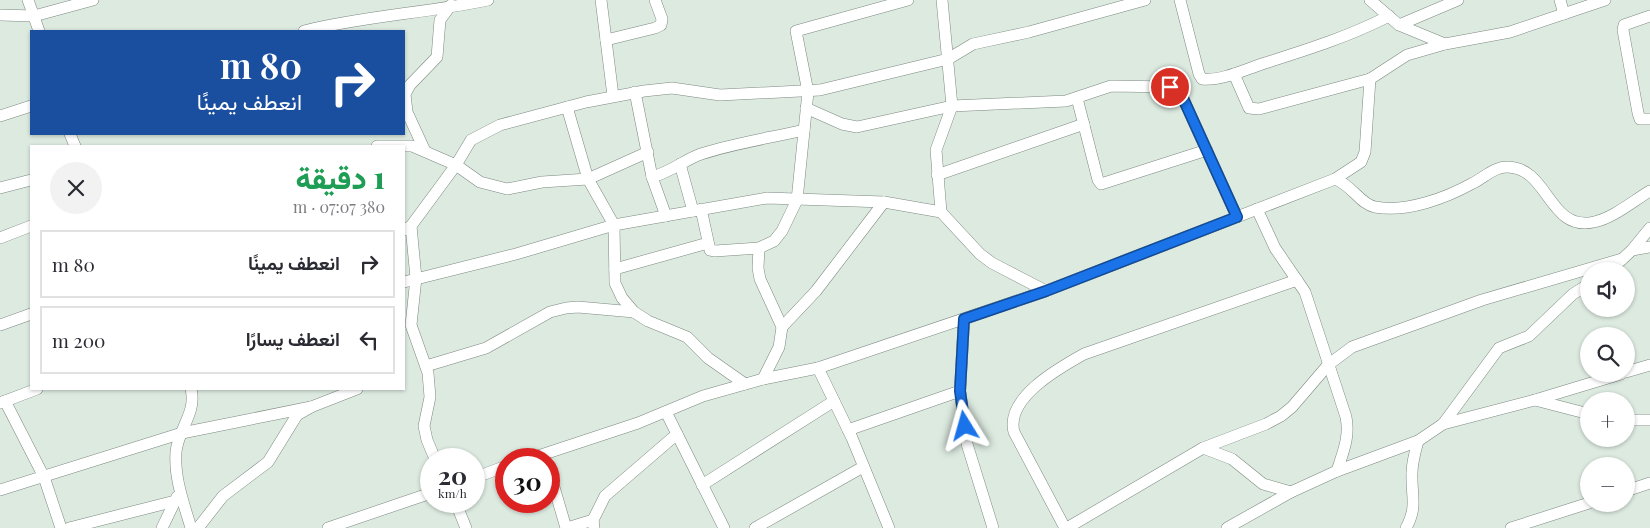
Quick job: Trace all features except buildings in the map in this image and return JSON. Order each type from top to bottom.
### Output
[{"type":"street","points":[[28,0],[39,30]]},
{"type":"street","points":[[0,15],[34,16],[93,0]]},
{"type":"street","points":[[425,151],[407,112],[405,94],[410,85],[437,58],[440,20],[448,8],[458,0]]},
{"type":"street","points":[[308,30],[488,0]]},
{"type":"street","points":[[601,0],[613,96]]},
{"type":"street","points":[[606,40],[656,28],[661,24],[662,19],[655,0]]},
{"type":"street","points":[[680,164],[710,250],[715,252],[759,248],[774,241],[782,231],[797,200],[808,92],[796,31],[908,0]]},
{"type":"street","points":[[940,212],[936,150],[952,106],[942,0]]},
{"type":"street","points":[[430,448],[424,426],[431,387],[426,366],[411,324],[416,278],[408,228],[456,165],[471,140],[477,136],[500,125],[567,107],[635,92],[672,88],[720,95],[808,92],[948,59],[973,44],[1029,32],[1145,0]]},
{"type":"street","points":[[1180,0],[1202,79],[1234,74],[1340,39],[1389,16]]},
{"type":"street","points":[[1370,0],[1399,25],[1445,44]]},
{"type":"street","points":[[1399,25],[1458,0]]},
{"type":"street","points":[[1560,0],[1564,14]]},
{"type":"street","points":[[1234,74],[1249,108],[1253,110],[1370,80],[1382,73],[1401,57],[1445,44],[1510,32],[1605,0]]},
{"type":"street","points":[[1650,16],[1624,24],[1623,30],[1638,113],[1640,119],[1650,119]]},
{"type":"street","points":[[560,450],[666,412],[703,396],[763,379],[818,368],[1046,291],[1335,179],[1360,162],[1365,152],[1370,80]]},
{"type":"street","points":[[806,108],[842,124],[857,127],[952,106],[1056,101],[1077,98],[1110,86],[1170,87],[1182,96],[1237,217]]},
{"type":"street","points":[[635,92],[652,177],[666,216]]},
{"type":"street","points":[[1077,98],[1098,180],[1101,184],[1206,150]]},
{"type":"street","points":[[0,116],[30,106]]},
{"type":"street","points":[[567,107],[588,179],[614,225],[615,283],[622,298],[634,312],[648,321],[688,337],[708,358],[745,384]]},
{"type":"street","points":[[937,175],[1084,124]]},
{"type":"street","points":[[652,177],[666,173],[680,164],[718,149],[804,130]]},
{"type":"street","points":[[388,145],[412,146],[456,165],[480,182],[507,189],[542,182],[588,179],[648,152]]},
{"type":"street","points":[[1335,179],[1349,186],[1368,205],[1375,207],[1404,206],[1459,190],[1496,169],[1506,167],[1521,169],[1535,178],[1555,208],[1567,220],[1580,224],[1606,218],[1650,191]]},
{"type":"street","points":[[0,188],[30,180]]},
{"type":"street","points":[[405,282],[516,254],[614,225],[767,198],[884,202],[940,212],[986,258],[1046,291]]},
{"type":"street","points":[[782,327],[816,291],[884,202]]},
{"type":"street","points":[[1257,209],[1275,248],[1297,280],[1310,305],[1346,418],[1348,431],[1337,471]]},
{"type":"street","points":[[0,238],[30,226]]},
{"type":"street","points":[[1618,262],[1632,250],[1650,228]]},
{"type":"street","points":[[615,269],[708,243]]},
{"type":"street","points":[[1632,250],[1650,247]]},
{"type":"street","points":[[759,248],[758,268],[760,279],[782,327],[779,347],[763,379]]},
{"type":"street","points":[[1297,280],[1084,354],[1064,365],[1021,400],[1014,413],[1012,424],[1014,432],[1066,528],[1203,448],[1282,416],[1328,365],[1343,353],[1362,342],[1482,300],[1622,259]]},
{"type":"street","points":[[1444,424],[1499,348],[1529,336],[1580,290]]},
{"type":"street","points":[[405,306],[414,293]]},
{"type":"street","points":[[426,366],[486,348],[550,312],[578,307],[634,312]]},
{"type":"street","points":[[0,324],[30,314]]},
{"type":"street","points":[[964,319],[960,391],[967,444],[993,528]]},
{"type":"street","points":[[1635,369],[1650,365]]},
{"type":"street","points":[[818,368],[848,430],[889,528]]},
{"type":"street","points":[[1227,528],[1291,492],[1337,471],[1418,441],[1444,424],[1595,382]]},
{"type":"street","points":[[34,390],[2,402],[44,477],[61,528]]},
{"type":"street","points":[[191,390],[193,402],[176,450],[177,496],[191,528]]},
{"type":"street","points":[[198,528],[223,496],[268,462],[297,415],[311,407],[354,390]]},
{"type":"street","points":[[848,430],[960,391]]},
{"type":"street","points":[[1535,400],[1580,412]]},
{"type":"street","points":[[702,485],[834,401]]},
{"type":"street","points":[[0,490],[182,433],[311,407]]},
{"type":"street","points":[[666,412],[724,528]]},
{"type":"street","points":[[1635,420],[1650,420]]},
{"type":"street","points":[[560,505],[567,528],[594,524],[605,496],[677,434]]},
{"type":"street","points":[[1406,528],[1413,515],[1415,504],[1412,475],[1413,459],[1418,441]]},
{"type":"street","points":[[1203,448],[1232,459],[1263,484],[1291,492]]},
{"type":"street","points":[[755,528],[863,467]]},
{"type":"street","points":[[1635,488],[1650,483]]},
{"type":"street","points":[[69,528],[177,496]]},
{"type":"street","points":[[162,528],[177,496]]},
{"type":"street","points":[[328,528],[420,497]]},
{"type":"street","points":[[1511,528],[1580,506]]},
{"type":"street","points":[[460,513],[466,528]]},
{"type":"route","points":[[965,426],[960,391],[964,319],[1046,291],[1237,217],[1182,96],[1170,87]]}]
